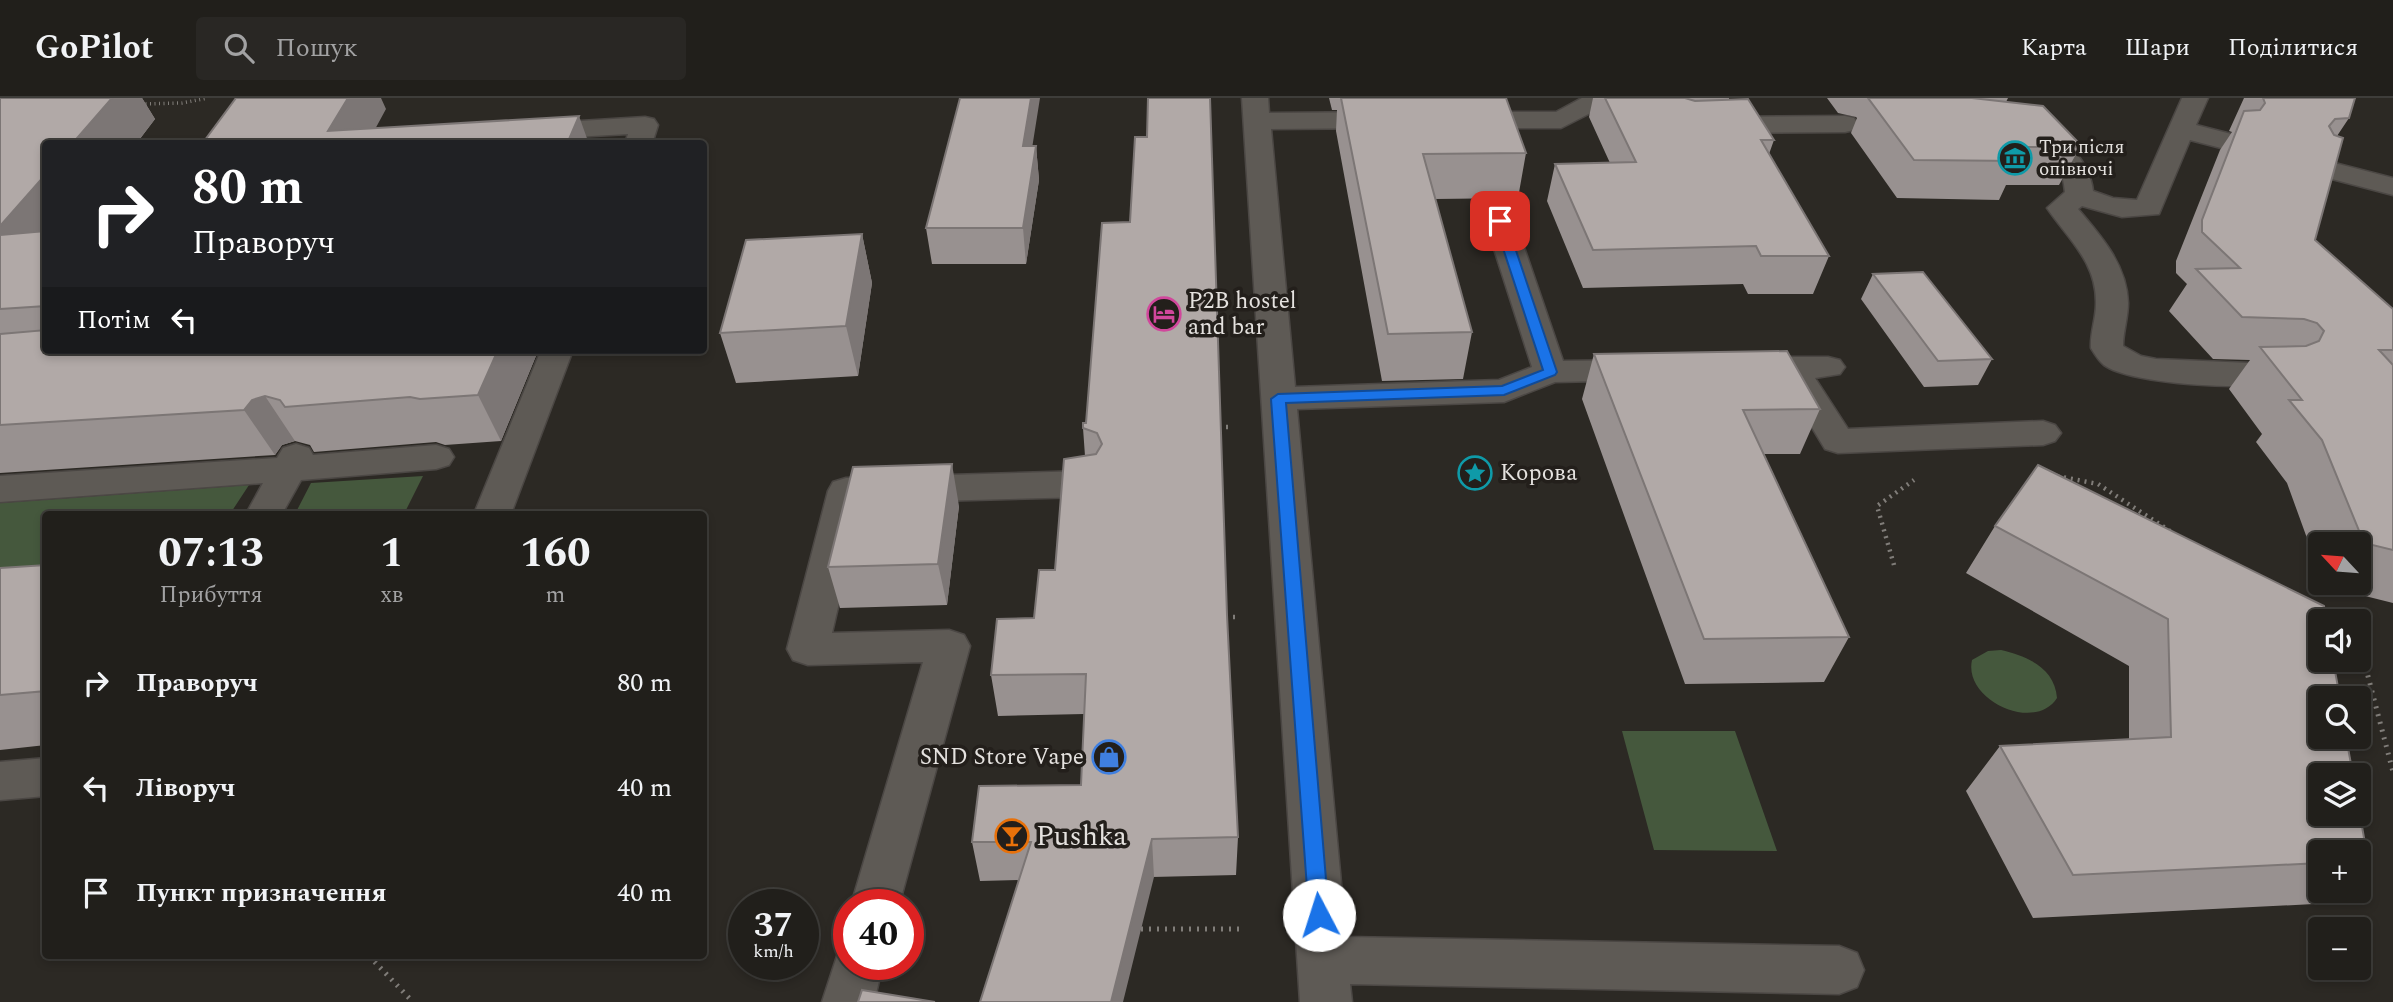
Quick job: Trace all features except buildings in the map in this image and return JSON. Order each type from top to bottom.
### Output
[{"type":"street","points":[[1434,120],[1560,120],[1601,98]]},
{"type":"street","points":[[2080,195],[2108,206],[2137,210],[2149,208],[2154,190],[2195,98]]},
{"type":"street","points":[[1408,120],[1256,110],[1324,981],[1839,970]]},
{"type":"street","points":[[1537,120],[1592,124]]},
{"type":"street","points":[[1685,126],[1845,124]]},
{"type":"street","points":[[466,140],[468,135],[645,125],[639,140]]},
{"type":"street","points":[[2006,127],[2016,128],[2059,148],[2079,181],[2080,195]]},
{"type":"street","points":[[2181,128],[2225,141]]},
{"type":"street","points":[[2319,167],[2393,187]]},
{"type":"street","points":[[2080,195],[2061,208],[2098,251],[2113,292],[2106,347],[2113,358],[2132,365],[2167,371],[2273,375]]},
{"type":"street","points":[[1500,221],[1550,372]]},
{"type":"street","points":[[493,511],[555,354]]},
{"type":"street","points":[[1711,369],[1828,367]]},
{"type":"street","points":[[1791,368],[1838,441],[2043,433]]},
{"type":"street","points":[[1278,399],[1504,391],[1550,372],[1671,370]]},
{"type":"street","points":[[0,489],[293,462],[436,457]]},
{"type":"street","points":[[266,511],[293,462]]},
{"type":"street","points":[[880,889],[949,646],[808,649],[846,491],[1085,484]]},
{"type":"street","points":[[0,781],[42,777]]},
{"type":"street","points":[[848,1002],[854,980]]},
{"type":"path","points":[[141,104],[182,103],[208,98]]},
{"type":"path","points":[[1219,427],[1232,427]]},
{"type":"path","points":[[2043,474],[2098,484],[2180,537]]},
{"type":"path","points":[[1894,565],[1877,506],[1917,478]]},
{"type":"path","points":[[1226,617],[1237,617]]},
{"type":"path","points":[[2367,672],[2393,772]]},
{"type":"path","points":[[1141,929],[1244,929]]},
{"type":"path","points":[[372,959],[413,1002]]},
{"type":"green space","points":[[423,476],[406,511],[297,511],[311,483]]},
{"type":"green space","points":[[249,485],[232,511],[42,511],[42,573],[0,577],[0,503]]},
{"type":"green space","points":[[2001,650],[2030,660],[2045,671],[2055,688],[2057,698],[2047,708],[2018,712],[1989,699],[1978,688],[1972,675],[1972,660],[1988,651]]},
{"type":"green space","points":[[1622,731],[1735,731],[1777,851],[1654,850]]},
{"type":"place","name":"Три після опівночі","points":[[2015,158]]},
{"type":"place","name":"P2B hostel and bar","points":[[1164,314]]},
{"type":"place","name":"Корова","points":[[1475,473]]},
{"type":"place","name":"SND Store Vape","points":[[1109,757]]},
{"type":"place","name":"Pushka","points":[[1012,836]]},
{"type":"route","points":[[1319,915],[1278,399],[1504,391],[1550,372],[1500,221]]}]
